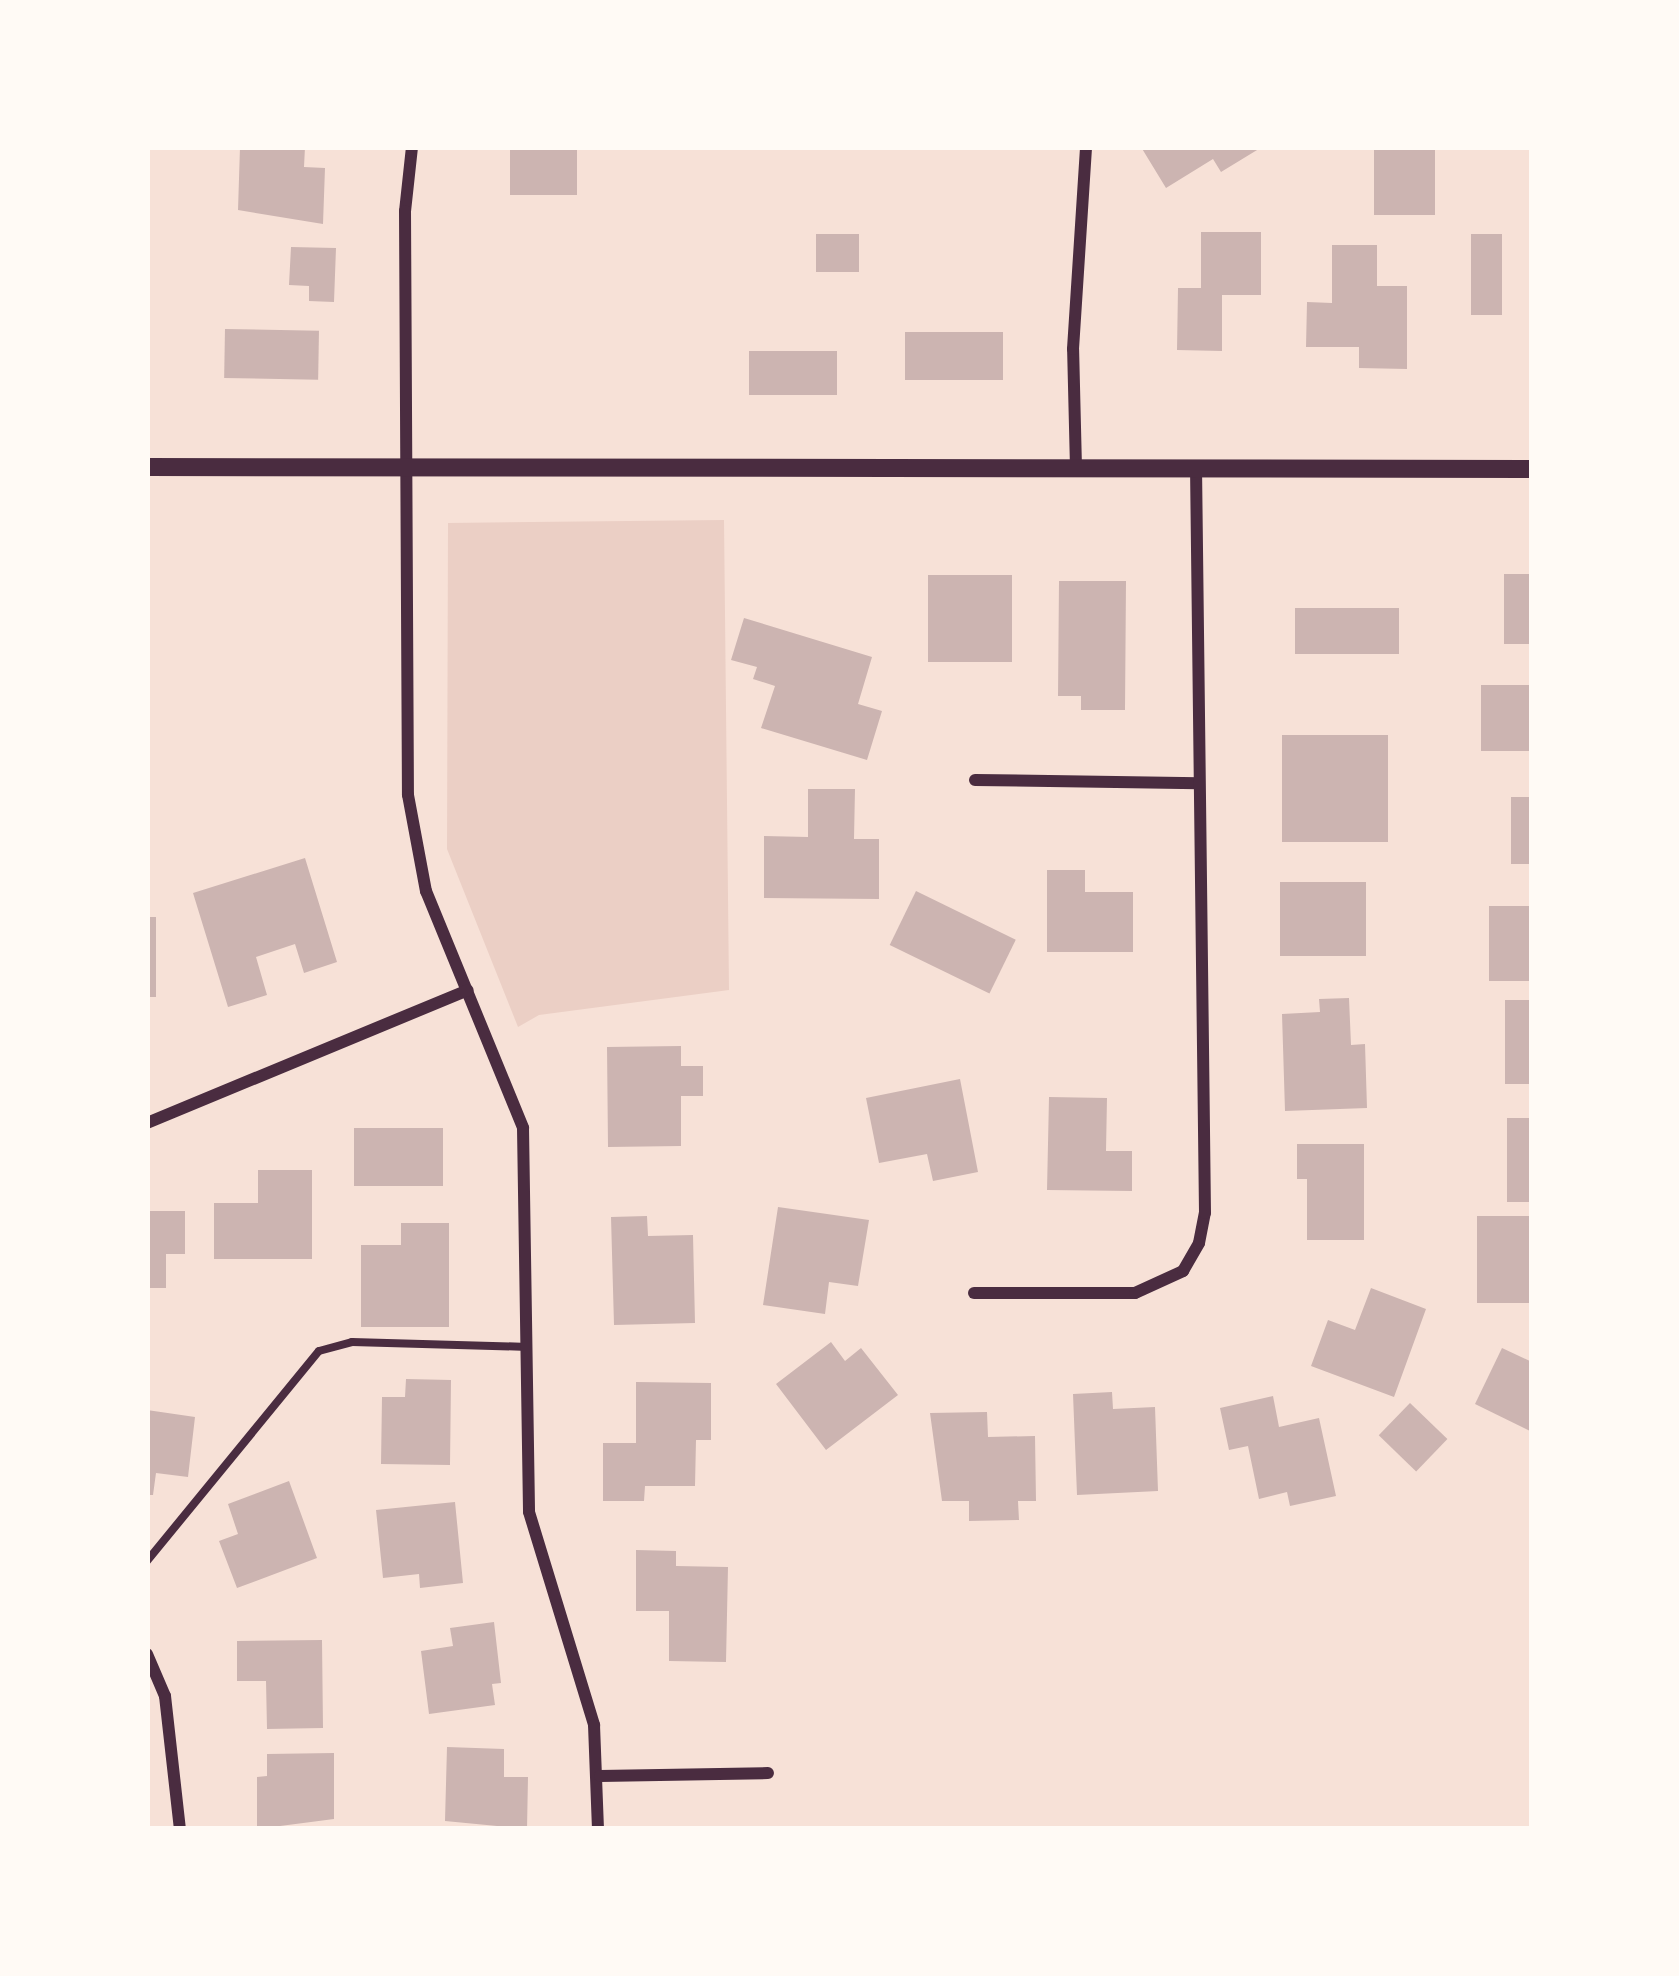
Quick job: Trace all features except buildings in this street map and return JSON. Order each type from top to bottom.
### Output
[{"type":"street","points":[[412,147],[406,468],[410,812],[426,890],[523,1128],[529,1512],[594,1725],[600,1776],[598,1829]]},
{"type":"street","points":[[1076,468],[1073,349],[1086,147]]},
{"type":"street","points":[[147,467],[1532,469]]},
{"type":"street","points":[[974,1293],[1135,1293],[1183,1271],[1199,1243],[1196,469]]},
{"type":"street","points":[[975,780],[1199,783]]},
{"type":"street","points":[[147,1124],[468,990]]},
{"type":"street","points":[[147,1654],[165,1696],[180,1829]]},
{"type":"street","points":[[600,1776],[768,1773]]},
{"type":"lane","points":[[147,1561],[319,1351],[352,1342],[528,1347]]},
{"type":"shaded area","points":[[724,520],[729,990],[539,1015],[518,1027],[447,849],[448,523]]}]
